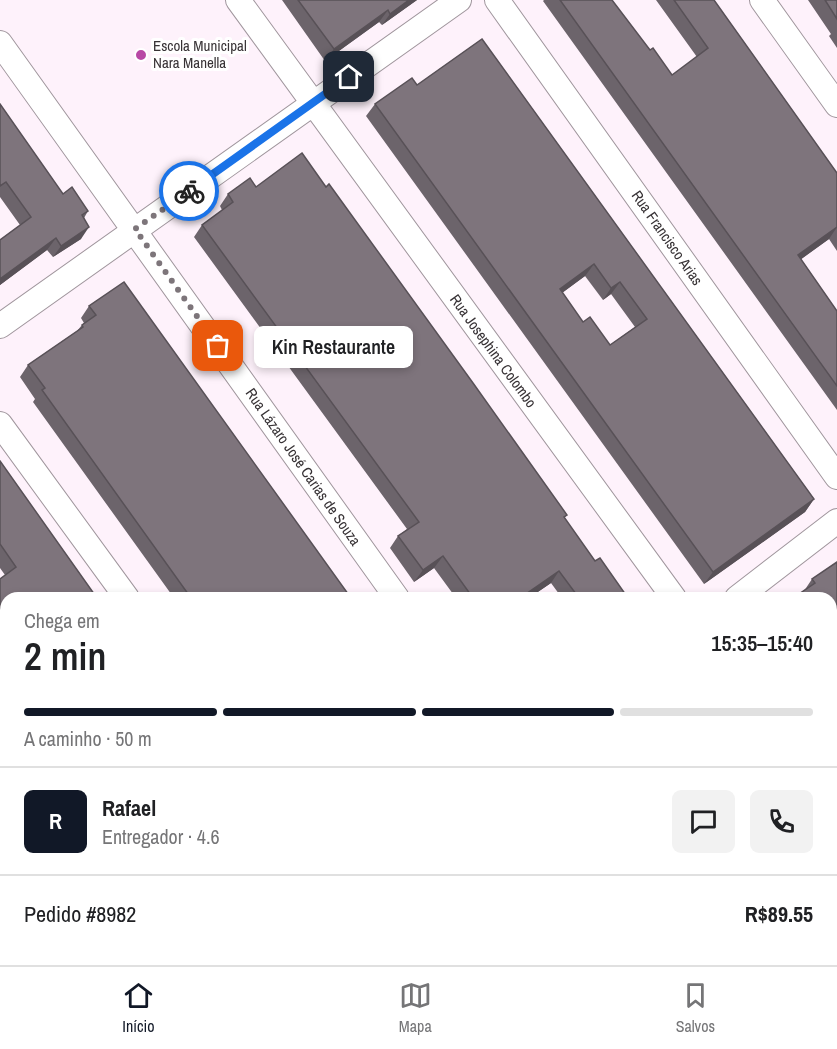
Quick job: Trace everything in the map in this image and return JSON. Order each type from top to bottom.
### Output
[{"type":"street","name":"Rua Josephina Colombo","points":[[238,0],[670,592]]},
{"type":"street","points":[[0,326],[459,0]]},
{"type":"street","name":"Rua Francisco Arias","points":[[497,0],[837,477]]},
{"type":"street","points":[[762,0],[837,105]]},
{"type":"street","name":"Rua Lázaro José Carias de Souza","points":[[0,43],[393,592]]},
{"type":"street","points":[[0,424],[123,592]]},
{"type":"street","points":[[745,592],[837,521]]},
{"type":"building","points":[[298,0],[409,0],[390,14],[388,10],[334,49]]},
{"type":"building","points":[[560,0],[612,0],[650,50],[653,48],[672,75],[708,48],[674,0],[714,0],[837,173],[837,227],[798,255],[837,311],[837,386]]},
{"type":"building","points":[[825,0],[837,0],[837,19]]},
{"type":"building","points":[[482,39],[814,499],[713,572],[375,104],[412,78],[417,85]],"holes":[[[594,264],[611,288],[620,282],[647,319],[610,345],[590,317],[583,322],[560,289]]]},
{"type":"building","points":[[0,104],[63,194],[72,187],[88,211],[82,215],[89,227],[61,246],[56,238],[0,279],[0,240],[31,217],[6,182],[0,186]]},
{"type":"building","points":[[302,153],[326,187],[329,184],[473,383],[567,515],[564,517],[595,561],[600,558],[624,592],[575,592],[559,571],[529,592],[469,592],[443,556],[423,570],[398,536],[419,522],[202,225],[233,202],[228,194],[250,178],[256,187]]},
{"type":"building","points":[[124,282],[347,592],[187,592],[42,390],[45,388],[28,365],[83,327],[82,325],[96,315],[89,306]]},
{"type":"building","points":[[0,461],[93,592],[0,592],[0,579],[16,567],[0,544]]},
{"type":"building","points":[[837,562],[837,592],[802,592],[815,583],[812,579]]},
{"type":"way so far","points":[[189,191],[135,229],[218,346]]},
{"type":"place","name":"Escola Municipal Nara Manella","points":[[141,55]]},
{"type":"place","name":"Kin Restaurante","points":[[218,346]]},
{"type":"route","points":[[189,191],[349,77]]}]
